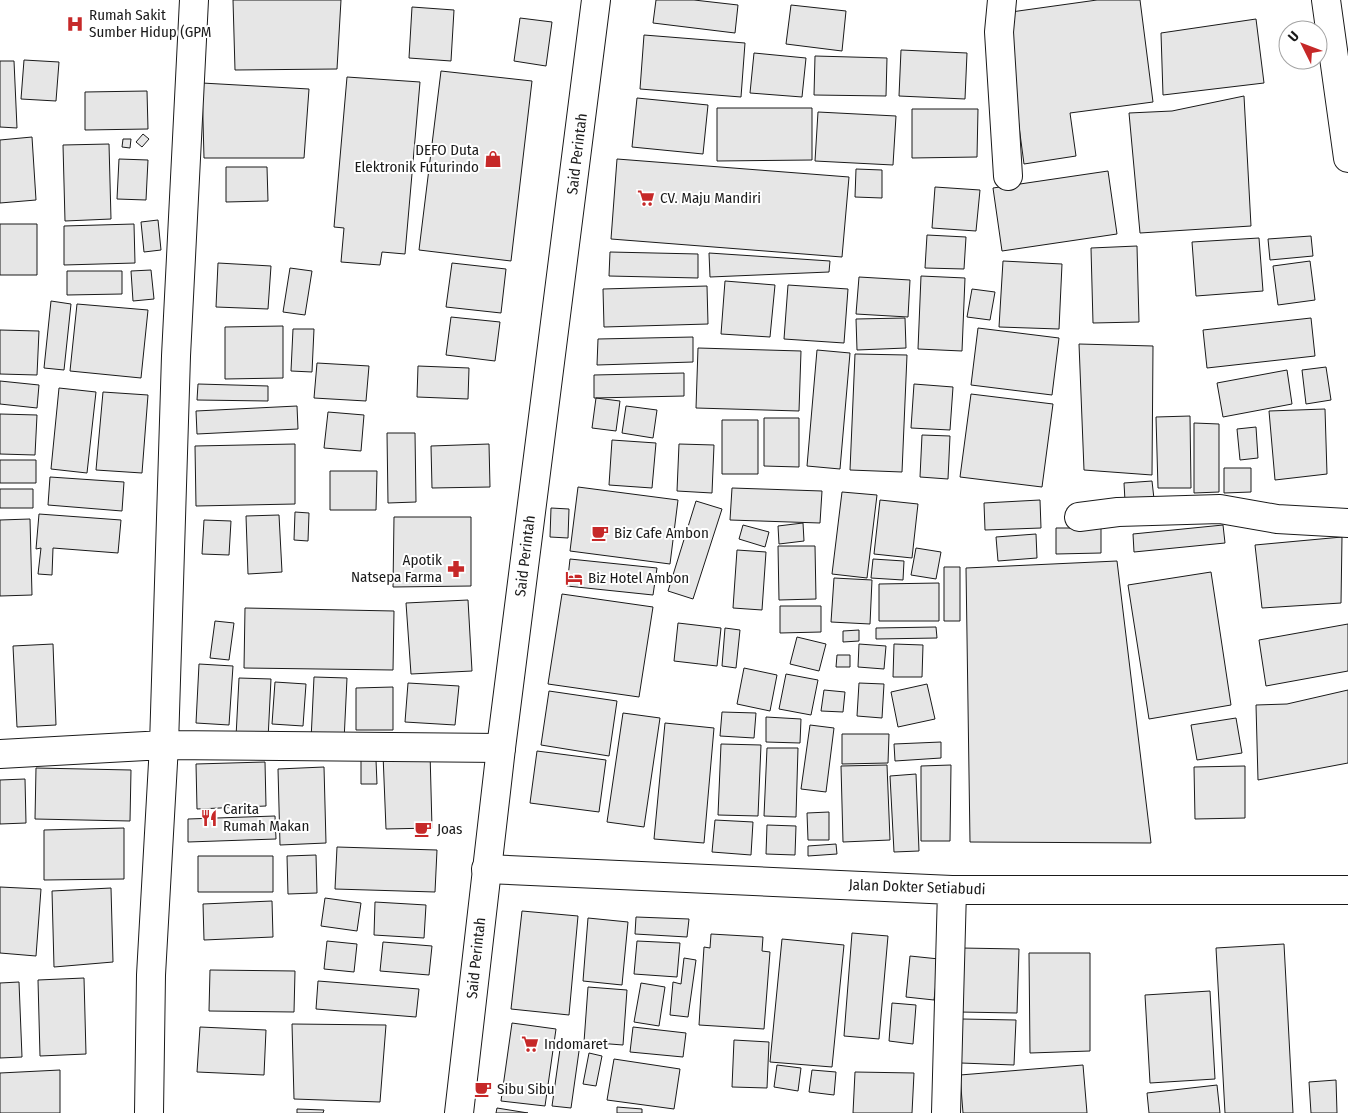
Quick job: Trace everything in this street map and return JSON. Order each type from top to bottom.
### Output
[{"type":"street","points":[[149,1113],[151,975],[164,745],[176,356],[194,0]]},
{"type":"street","name":"Said Perintah","points":[[459,1113],[500,748],[596,0]]},
{"type":"street","points":[[1002,0],[999,32],[1008,176]]},
{"type":"street","points":[[1326,0],[1348,158]]},
{"type":"street","points":[[1079,516],[1118,512],[1220,509],[1277,520],[1348,522]]},
{"type":"street","points":[[0,754],[164,745],[500,748]]},
{"type":"street","name":"Jalan Dokter Setiabudi","points":[[486,869],[952,890],[1348,890]]},
{"type":"street","points":[[946,1113],[952,890]]},
{"type":"building","points":[[233,0],[341,0],[337,69],[235,70]]},
{"type":"building","points":[[656,0],[694,0],[738,5],[735,33],[653,23]]},
{"type":"building","points":[[1097,0],[1140,0],[1153,102],[1070,113],[1076,156],[1024,164],[1004,13]]},
{"type":"building","points":[[791,5],[846,11],[842,51],[786,44]]},
{"type":"building","points":[[412,7],[454,10],[451,61],[409,58]]},
{"type":"building","points":[[520,18],[552,22],[546,66],[514,61]]},
{"type":"building","points":[[1256,19],[1264,83],[1163,95],[1161,33]]},
{"type":"building","points":[[644,35],[745,43],[741,97],[640,89]]},
{"type":"building","points":[[901,50],[967,53],[965,99],[899,96]]},
{"type":"building","points":[[754,53],[806,58],[802,97],[750,93]]},
{"type":"building","points":[[815,56],[887,58],[886,96],[814,95]]},
{"type":"building","points":[[24,60],[59,62],[56,101],[21,99]]},
{"type":"building","points":[[0,61],[14,61],[17,128],[0,127]]},
{"type":"building","points":[[441,71],[532,81],[511,261],[419,250]]},
{"type":"building","points":[[347,77],[420,82],[405,254],[382,252],[380,265],[341,262],[344,228],[334,227]]},
{"type":"building","points":[[202,83],[309,89],[304,158],[204,158]]},
{"type":"building","points":[[147,91],[148,129],[85,130],[85,92]]},
{"type":"building","points":[[1244,96],[1251,226],[1140,233],[1129,113],[1172,111]]},
{"type":"building","points":[[637,98],[708,105],[703,154],[632,147]]},
{"type":"building","points":[[717,108],[812,108],[812,160],[717,161]]},
{"type":"building","points":[[912,109],[978,109],[977,157],[912,158]]},
{"type":"building","points":[[818,112],[896,116],[893,165],[815,161]]},
{"type":"building","points":[[143,134],[149,139],[142,147],[136,142]]},
{"type":"building","points":[[32,137],[36,200],[0,203],[0,140]]},
{"type":"building","points":[[123,139],[131,139],[130,148],[122,147]]},
{"type":"building","points":[[109,144],[111,219],[65,221],[63,145]]},
{"type":"building","points":[[119,159],[148,160],[146,200],[117,199]]},
{"type":"building","points":[[617,159],[849,177],[842,257],[611,239]]},
{"type":"building","points":[[226,167],[267,167],[268,201],[226,202]]},
{"type":"building","points":[[856,169],[882,170],[882,198],[855,197]]},
{"type":"building","points":[[1108,171],[1117,234],[1002,251],[993,188]]},
{"type":"building","points":[[935,187],[980,190],[976,231],[932,228]]},
{"type":"building","points":[[158,220],[161,250],[144,252],[141,222]]},
{"type":"building","points":[[0,224],[37,224],[37,275],[0,275]]},
{"type":"building","points":[[134,224],[135,263],[64,265],[64,226]]},
{"type":"building","points":[[927,235],[966,237],[964,269],[925,268]]},
{"type":"building","points":[[1311,236],[1313,256],[1270,260],[1268,239]]},
{"type":"building","points":[[1259,238],[1263,291],[1196,296],[1192,242]]},
{"type":"building","points":[[1137,246],[1139,322],[1093,323],[1091,248]]},
{"type":"building","points":[[610,252],[698,254],[698,278],[609,276]]},
{"type":"building","points":[[709,253],[830,261],[829,272],[710,277]]},
{"type":"building","points":[[1003,261],[1062,264],[1059,329],[999,327]]},
{"type":"building","points":[[1310,261],[1315,300],[1278,305],[1273,266]]},
{"type":"building","points":[[218,263],[271,266],[268,309],[216,307]]},
{"type":"building","points":[[452,263],[506,269],[501,313],[446,307]]},
{"type":"building","points":[[290,268],[312,271],[305,315],[283,312]]},
{"type":"building","points":[[151,270],[154,299],[133,301],[131,271]]},
{"type":"building","points":[[67,271],[122,271],[122,294],[67,295]]},
{"type":"building","points":[[921,276],[965,278],[962,351],[918,349]]},
{"type":"building","points":[[859,277],[910,280],[908,317],[856,314]]},
{"type":"building","points":[[725,281],[775,285],[770,337],[721,334]]},
{"type":"building","points":[[788,285],[848,289],[844,343],[784,339]]},
{"type":"building","points":[[707,286],[708,324],[604,327],[603,289]]},
{"type":"building","points":[[972,289],[995,292],[990,320],[967,317]]},
{"type":"building","points":[[51,301],[71,304],[64,370],[44,368]]},
{"type":"building","points":[[77,304],[148,310],[141,378],[70,371]]},
{"type":"building","points":[[451,317],[500,322],[495,361],[446,355]]},
{"type":"building","points":[[905,318],[906,348],[857,350],[856,319]]},
{"type":"building","points":[[1311,318],[1315,356],[1207,368],[1203,330]]},
{"type":"building","points":[[283,326],[283,378],[225,379],[225,327]]},
{"type":"building","points":[[978,328],[1059,338],[1052,395],[971,385]]},
{"type":"building","points":[[293,329],[314,329],[312,372],[291,371]]},
{"type":"building","points":[[0,330],[39,331],[37,375],[0,374]]},
{"type":"building","points":[[693,337],[693,362],[597,365],[598,339]]},
{"type":"building","points":[[1079,344],[1153,346],[1152,475],[1084,470]]},
{"type":"building","points":[[698,348],[801,351],[799,411],[696,408]]},
{"type":"building","points":[[817,350],[850,353],[840,469],[807,466]]},
{"type":"building","points":[[855,354],[907,355],[902,472],[850,470]]},
{"type":"building","points":[[317,363],[369,366],[366,401],[314,398]]},
{"type":"building","points":[[418,366],[469,368],[468,399],[417,397]]},
{"type":"building","points":[[1326,367],[1331,400],[1306,404],[1302,370]]},
{"type":"building","points":[[1287,370],[1292,404],[1223,417],[1217,383]]},
{"type":"building","points":[[684,373],[684,396],[594,398],[594,375]]},
{"type":"building","points":[[0,381],[39,385],[37,408],[0,404]]},
{"type":"building","points":[[198,384],[268,386],[268,401],[197,400]]},
{"type":"building","points":[[914,384],[953,387],[950,430],[911,428]]},
{"type":"building","points":[[59,388],[96,392],[87,473],[51,469]]},
{"type":"building","points":[[103,392],[148,395],[142,473],[96,470]]},
{"type":"building","points":[[971,394],[1053,404],[1042,487],[960,477]]},
{"type":"building","points":[[596,398],[620,401],[616,431],[592,428]]},
{"type":"building","points":[[297,406],[298,429],[197,434],[196,411]]},
{"type":"building","points":[[626,406],[657,410],[653,438],[622,433]]},
{"type":"building","points":[[1325,409],[1327,474],[1275,480],[1269,411]]},
{"type":"building","points":[[328,412],[364,415],[361,451],[324,448]]},
{"type":"building","points":[[0,414],[37,415],[35,455],[0,454]]},
{"type":"building","points":[[1190,416],[1191,488],[1158,488],[1156,417]]},
{"type":"building","points":[[764,418],[799,418],[799,467],[764,466]]},
{"type":"building","points":[[722,420],[758,420],[758,474],[722,474]]},
{"type":"building","points":[[1194,423],[1219,424],[1219,492],[1194,493]]},
{"type":"building","points":[[1256,427],[1258,458],[1240,460],[1237,429]]},
{"type":"building","points":[[387,433],[415,433],[416,502],[388,503]]},
{"type":"building","points":[[922,435],[950,436],[948,479],[920,477]]},
{"type":"building","points":[[612,440],[656,443],[652,488],[609,485]]},
{"type":"building","points":[[295,444],[295,504],[196,506],[195,446]]},
{"type":"building","points":[[489,444],[490,487],[432,488],[431,446]]},
{"type":"building","points":[[679,444],[714,445],[712,493],[677,491]]},
{"type":"building","points":[[0,460],[36,460],[36,483],[0,483]]},
{"type":"building","points":[[1224,468],[1251,468],[1251,492],[1224,493]]},
{"type":"building","points":[[330,471],[377,471],[376,510],[330,510]]},
{"type":"building","points":[[50,477],[124,482],[122,511],[48,505]]},
{"type":"building","points":[[1152,481],[1154,499],[1125,501],[1124,483]]},
{"type":"building","points":[[578,487],[678,500],[670,564],[570,551]]},
{"type":"building","points":[[732,488],[822,491],[820,523],[730,520]]},
{"type":"building","points":[[0,489],[33,489],[33,508],[0,508]]},
{"type":"building","points":[[842,492],[877,495],[867,578],[832,574]]},
{"type":"building","points":[[880,500],[918,504],[912,558],[874,554]]},
{"type":"building","points":[[1040,500],[1041,528],[985,530],[984,503]]},
{"type":"building","points":[[696,501],[722,509],[693,599],[668,591]]},
{"type":"building","points":[[551,508],[569,509],[568,538],[550,537]]},
{"type":"building","points":[[295,512],[309,513],[308,541],[294,540]]},
{"type":"building","points":[[39,514],[121,520],[118,553],[53,548],[52,575],[38,574],[41,548],[36,549]]},
{"type":"building","points":[[279,515],[282,572],[248,574],[246,516]]},
{"type":"building","points":[[394,517],[471,517],[471,586],[393,587]]},
{"type":"building","points":[[30,519],[32,595],[0,596],[0,520]]},
{"type":"building","points":[[204,520],[231,521],[229,555],[202,554]]},
{"type":"building","points":[[803,523],[804,541],[779,544],[778,526]]},
{"type":"building","points":[[743,525],[769,532],[765,547],[739,539]]},
{"type":"building","points":[[1223,525],[1225,543],[1134,552],[1133,534]]},
{"type":"building","points":[[1056,528],[1101,528],[1101,553],[1056,554]]},
{"type":"building","points":[[1036,534],[1037,558],[998,561],[996,537]]},
{"type":"building","points":[[1342,537],[1341,603],[1262,608],[1255,545]]},
{"type":"building","points":[[778,546],[815,546],[816,599],[779,600]]},
{"type":"building","points":[[916,548],[941,552],[936,579],[911,575]]},
{"type":"building","points":[[737,550],[766,552],[762,610],[733,608]]},
{"type":"building","points":[[570,559],[657,568],[653,595],[567,586]]},
{"type":"building","points":[[873,559],[904,561],[903,580],[871,578]]},
{"type":"building","points":[[1117,561],[1151,843],[970,842],[966,568]]},
{"type":"building","points":[[944,567],[960,567],[960,621],[944,621]]},
{"type":"building","points":[[1211,572],[1231,705],[1149,719],[1128,585]]},
{"type":"building","points":[[834,578],[872,580],[870,624],[831,622]]},
{"type":"building","points":[[939,583],[939,621],[879,621],[879,584]]},
{"type":"building","points":[[562,594],[653,607],[639,697],[548,684]]},
{"type":"building","points":[[468,600],[472,671],[411,674],[406,603]]},
{"type":"building","points":[[780,606],[821,606],[821,632],[780,633]]},
{"type":"building","points":[[245,608],[394,611],[393,670],[244,668]]},
{"type":"building","points":[[215,621],[234,623],[229,660],[210,658]]},
{"type":"building","points":[[678,623],[721,628],[717,666],[674,661]]},
{"type":"building","points":[[1348,624],[1348,671],[1266,686],[1259,640]]},
{"type":"building","points":[[936,627],[937,638],[876,639],[876,628]]},
{"type":"building","points":[[725,628],[740,630],[736,668],[722,666]]},
{"type":"building","points":[[859,630],[859,641],[843,642],[843,631]]},
{"type":"building","points":[[797,637],[826,644],[819,671],[790,664]]},
{"type":"building","points":[[53,644],[56,725],[17,727],[13,646]]},
{"type":"building","points":[[859,644],[886,646],[884,669],[858,667]]},
{"type":"building","points":[[894,644],[923,645],[922,677],[893,677]]},
{"type":"building","points":[[837,655],[850,655],[850,667],[836,667]]},
{"type":"building","points":[[199,664],[233,666],[229,725],[196,723]]},
{"type":"building","points":[[744,668],[777,675],[770,711],[737,704]]},
{"type":"building","points":[[786,674],[818,680],[811,715],[779,709]]},
{"type":"building","points":[[314,677],[347,678],[344,741],[311,740]]},
{"type":"building","points":[[239,678],[271,679],[268,739],[236,737]]},
{"type":"building","points":[[275,682],[306,684],[303,726],[272,724]]},
{"type":"building","points":[[408,683],[459,686],[455,725],[405,722]]},
{"type":"building","points":[[859,683],[884,684],[882,718],[857,716]]},
{"type":"building","points":[[927,684],[935,719],[898,727],[891,692]]},
{"type":"building","points":[[393,687],[393,730],[356,730],[356,688]]},
{"type":"building","points":[[824,690],[845,692],[843,712],[821,711]]},
{"type":"building","points":[[1348,690],[1348,763],[1258,780],[1256,705],[1287,704]]},
{"type":"building","points":[[549,691],[617,701],[609,756],[541,745]]},
{"type":"building","points":[[722,712],[756,713],[754,738],[720,736]]},
{"type":"building","points":[[623,713],[660,718],[644,827],[607,822]]},
{"type":"building","points":[[766,717],[801,719],[800,743],[766,742]]},
{"type":"building","points":[[1236,718],[1242,753],[1197,760],[1191,725]]},
{"type":"building","points":[[665,723],[714,728],[704,843],[654,839]]},
{"type":"building","points":[[810,725],[834,728],[826,792],[801,789]]},
{"type":"building","points":[[842,734],[889,734],[888,763],[842,764]]},
{"type":"building","points":[[941,742],[941,758],[895,761],[894,744]]},
{"type":"building","points":[[721,744],[761,745],[758,816],[718,815]]},
{"type":"building","points":[[767,748],[798,748],[796,817],[764,816]]},
{"type":"building","points":[[537,751],[606,760],[599,812],[530,803]]},
{"type":"building","points":[[430,752],[432,828],[386,829],[383,754]]},
{"type":"building","points":[[361,760],[376,760],[377,784],[361,784]]},
{"type":"building","points":[[265,762],[266,806],[197,809],[196,764]]},
{"type":"building","points":[[887,765],[890,840],[843,842],[841,766]]},
{"type":"building","points":[[951,765],[950,841],[921,841],[921,766]]},
{"type":"building","points":[[1245,766],[1245,818],[1195,819],[1194,767]]},
{"type":"building","points":[[324,767],[326,843],[280,845],[278,769]]},
{"type":"building","points":[[36,768],[131,770],[130,821],[35,819]]},
{"type":"building","points":[[916,774],[919,851],[894,852],[890,776]]},
{"type":"building","points":[[25,779],[26,823],[0,824],[0,780]]},
{"type":"building","points":[[829,812],[829,840],[808,840],[807,813]]},
{"type":"building","points":[[275,816],[276,839],[188,842],[188,819]]},
{"type":"building","points":[[715,820],[753,822],[751,855],[712,852]]},
{"type":"building","points":[[767,825],[796,826],[795,855],[766,854]]},
{"type":"building","points":[[124,828],[124,879],[44,880],[44,830]]},
{"type":"building","points":[[836,844],[837,854],[808,856],[808,846]]},
{"type":"building","points":[[337,847],[437,850],[435,892],[335,889]]},
{"type":"building","points":[[316,855],[317,893],[288,894],[287,856]]},
{"type":"building","points":[[198,856],[273,856],[273,892],[198,892]]},
{"type":"building","points":[[0,887],[41,889],[36,956],[0,953]]},
{"type":"building","points":[[111,888],[113,962],[54,967],[52,891]]},
{"type":"building","points":[[325,898],[361,903],[357,931],[321,926]]},
{"type":"building","points":[[272,901],[273,937],[204,940],[203,904]]},
{"type":"building","points":[[375,902],[426,905],[424,938],[374,935]]},
{"type":"building","points":[[522,911],[578,916],[569,1015],[511,1009]]},
{"type":"building","points":[[636,917],[689,919],[687,937],[635,934]]},
{"type":"building","points":[[588,918],[628,922],[622,985],[583,981]]},
{"type":"building","points":[[852,933],[888,936],[879,1039],[844,1036]]},
{"type":"building","points":[[711,934],[763,937],[762,951],[770,952],[764,1029],[699,1025],[704,947],[710,948]]},
{"type":"building","points":[[782,939],[844,945],[832,1067],[770,1062]]},
{"type":"building","points":[[327,941],[357,944],[354,972],[324,969]]},
{"type":"building","points":[[637,941],[680,943],[677,977],[634,974]]},
{"type":"building","points":[[383,942],[432,946],[429,975],[380,971]]},
{"type":"building","points":[[1284,944],[1293,1113],[1225,1113],[1216,948]]},
{"type":"building","points":[[961,948],[1019,949],[1017,1013],[959,1012]]},
{"type":"building","points":[[1029,953],[1090,953],[1090,1051],[1030,1053]]},
{"type":"building","points":[[910,956],[939,959],[934,1000],[906,997]]},
{"type":"building","points":[[684,958],[696,960],[688,1017],[670,1015],[673,982],[681,984]]},
{"type":"building","points":[[210,970],[295,971],[294,1012],[209,1011]]},
{"type":"building","points":[[84,978],[86,1054],[40,1056],[38,980]]},
{"type":"building","points":[[318,981],[419,989],[416,1017],[316,1009]]},
{"type":"building","points":[[19,982],[22,1057],[0,1058],[0,983]]},
{"type":"building","points":[[641,983],[665,987],[659,1026],[634,1022]]},
{"type":"building","points":[[588,987],[627,990],[623,1045],[584,1042]]},
{"type":"building","points":[[1210,991],[1215,1079],[1150,1083],[1145,995]]},
{"type":"building","points":[[892,1003],[916,1005],[913,1044],[889,1041]]},
{"type":"building","points":[[962,1019],[1016,1020],[1014,1065],[961,1063]]},
{"type":"building","points":[[512,1023],[556,1029],[545,1106],[501,1101]]},
{"type":"building","points":[[292,1024],[386,1025],[380,1102],[294,1099]]},
{"type":"building","points":[[200,1027],[266,1030],[264,1075],[197,1072]]},
{"type":"building","points":[[633,1027],[686,1033],[683,1057],[630,1052]]},
{"type":"building","points":[[734,1040],[769,1042],[767,1088],[732,1087]]},
{"type":"building","points":[[561,1042],[580,1044],[571,1108],[552,1106]]},
{"type":"building","points":[[589,1053],[602,1056],[596,1086],[583,1084]]},
{"type":"building","points":[[614,1059],[680,1069],[674,1109],[607,1100]]},
{"type":"building","points":[[777,1065],[801,1068],[798,1091],[774,1087]]},
{"type":"building","points":[[1083,1065],[1087,1113],[963,1113],[960,1075]]},
{"type":"building","points":[[60,1070],[60,1113],[0,1113],[0,1073]]},
{"type":"building","points":[[812,1070],[836,1072],[834,1095],[809,1092]]},
{"type":"building","points":[[855,1072],[914,1073],[912,1113],[853,1113]]},
{"type":"building","points":[[1336,1080],[1337,1113],[1311,1113],[1309,1082]]},
{"type":"building","points":[[1217,1085],[1220,1113],[1149,1113],[1147,1093]]},
{"type":"building","points":[[617,1107],[642,1109],[642,1113],[617,1113]]},
{"type":"building","points":[[497,1108],[528,1113],[496,1113]]},
{"type":"building","points":[[297,1109],[324,1110],[323,1113],[297,1113]]},
{"type":"place","name":"Rumah Sakit Sumber Hidup (GPM","points":[[75,24]]},
{"type":"place","name":"DEFO Duta Elektronik Futurindo","points":[[493,159]]},
{"type":"place","name":"CV. Maju Mandiri","points":[[646,198]]},
{"type":"place","name":"Biz Cafe Ambon","points":[[600,533]]},
{"type":"place","name":"Apotik Natsepa Farma","points":[[456,569]]},
{"type":"place","name":"Biz Hotel Ambon","points":[[574,578]]},
{"type":"place","name":"Carita Rumah Makan","points":[[209,818]]},
{"type":"place","name":"Joas","points":[[423,829]]},
{"type":"place","name":"Indomaret","points":[[530,1044]]},
{"type":"place","name":"Sibu Sibu","points":[[483,1089]]}]
